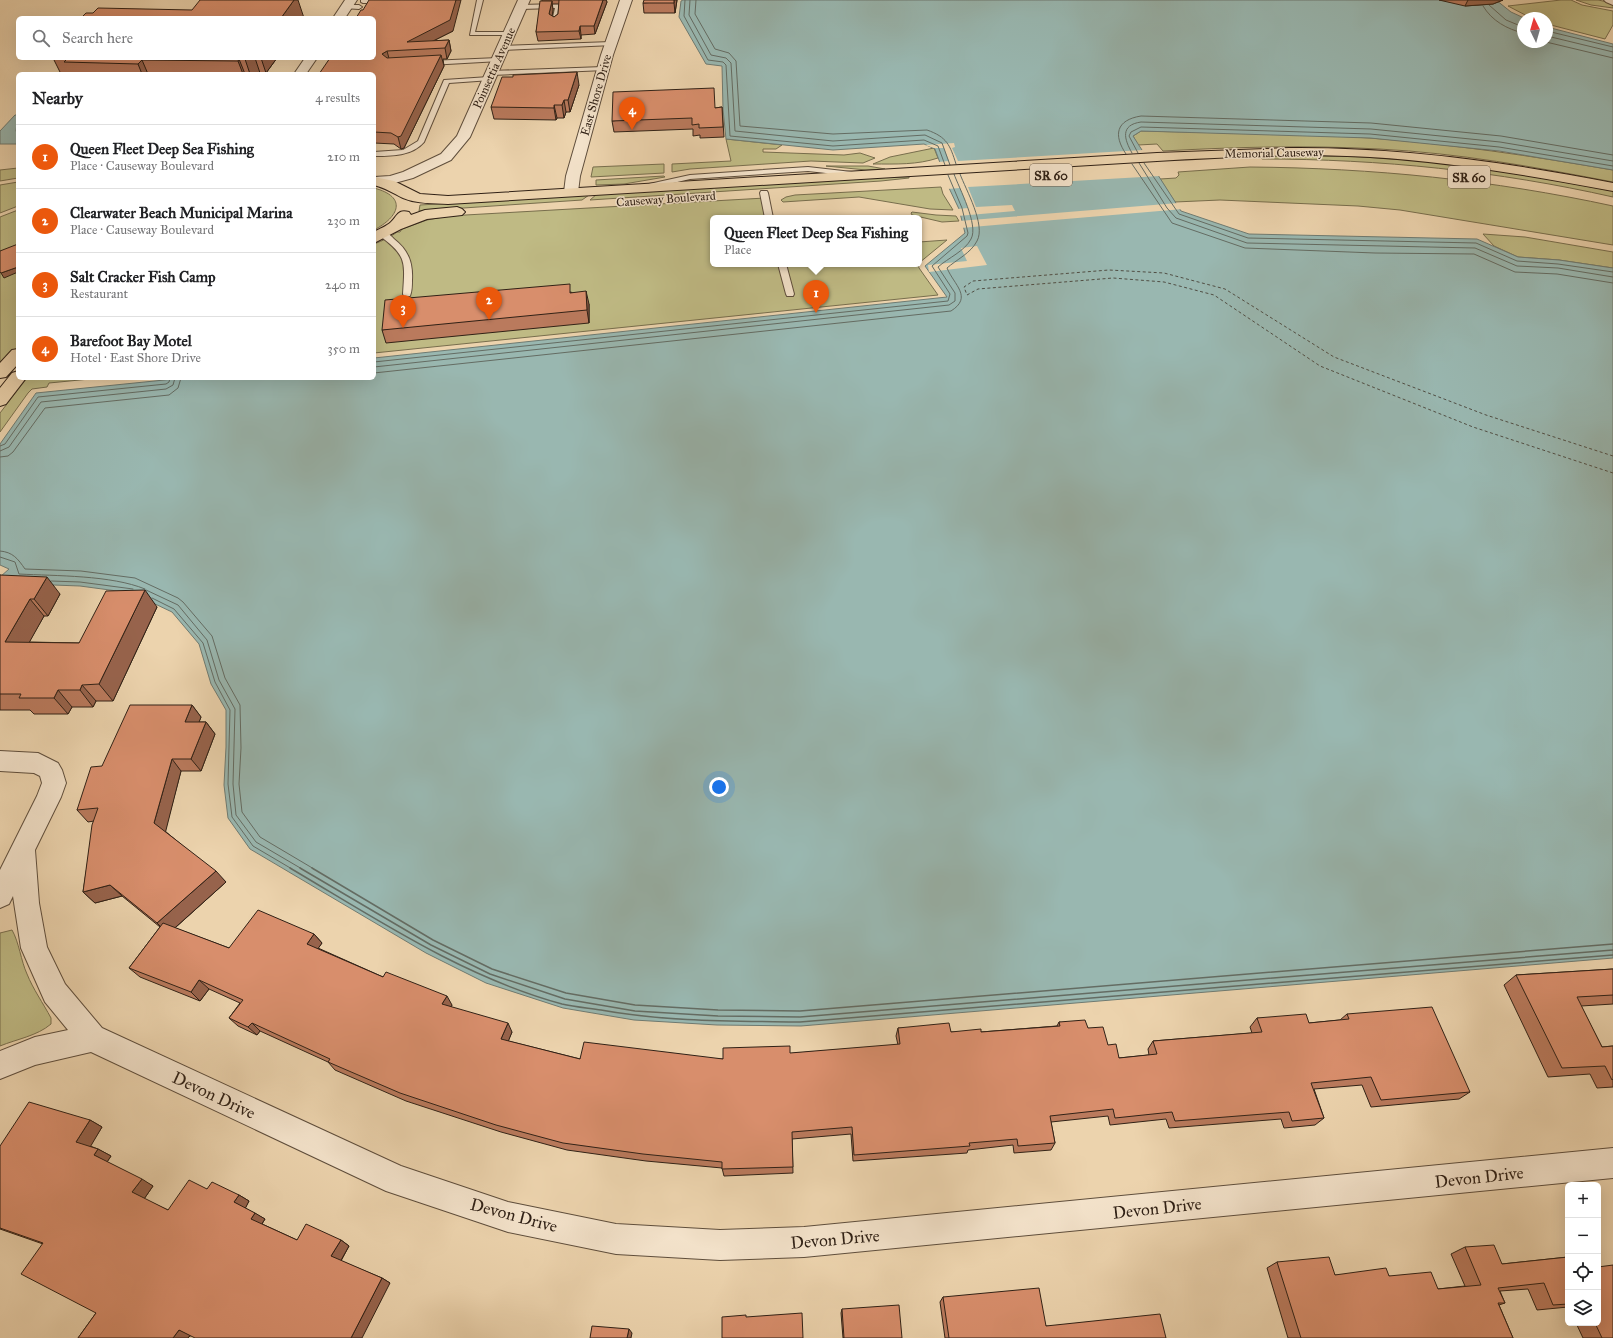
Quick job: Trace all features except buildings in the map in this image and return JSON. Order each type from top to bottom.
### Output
[{"type":"main road","name":"Memorial Causeway","points":[[935,176],[1160,162],[1282,151],[1371,154],[1424,158],[1518,170],[1613,188]]},
{"type":"main road","name":"Memorial Causeway","points":[[1160,162],[1220,165],[1324,164],[1418,171]]},
{"type":"main road","name":"Causeway Boulevard","points":[[376,181],[389,184],[407,194],[431,200],[448,200],[858,174],[935,176]]},
{"type":"main road","name":"Causeway Boulevard","points":[[384,233],[425,215],[442,213],[764,193],[935,176]]},
{"type":"main road","name":"SR 60","points":[[1506,182],[1561,191]]},
{"type":"main road","points":[[384,233],[406,212],[409,204],[407,194]]},
{"type":"main road","points":[[0,400],[13,377],[16,363]]},
{"type":"street","name":"East Shore Drive","points":[[571,192],[573,176],[603,69],[626,0]]},
{"type":"street","points":[[341,16],[356,3]]},
{"type":"street","points":[[353,16],[356,3]]},
{"type":"street","name":"Poinsettia Avenue","points":[[376,181],[391,180],[408,175],[446,157],[463,137],[523,3]]},
{"type":"street","points":[[301,72],[310,60]]},
{"type":"street","name":"Poinsettia Avenue","points":[[407,194],[413,182],[458,157],[464,148],[463,137]]},
{"type":"street","name":"Devon Drive","points":[[0,760],[38,763],[50,770],[54,783],[49,797],[23,849],[26,903],[34,948],[55,993],[92,1038],[397,1180],[508,1216],[616,1239],[720,1245],[804,1242],[1613,1164]]},
{"type":"street","points":[[0,896],[23,849]]},
{"type":"street","points":[[0,1065],[35,1051],[92,1038]]},
{"type":"lane","points":[[480,0],[472,34],[509,34]]},
{"type":"lane","points":[[356,3],[378,1]]},
{"type":"lane","points":[[523,3],[558,6],[555,22]]},
{"type":"lane","points":[[503,48],[611,44]]},
{"type":"lane","points":[[420,64],[498,60]]},
{"type":"lane","points":[[376,154],[404,153],[414,149],[421,142],[446,81],[491,76],[603,69]]},
{"type":"lane","points":[[764,193],[769,215]]},
{"type":"lane","points":[[384,233],[407,257],[409,267],[407,294]]},
{"type":"lane","points":[[783,267],[790,294]]},
{"type":"shaded area","points":[[1571,0],[1582,5],[1613,11],[1613,25],[1605,39],[1553,26],[1553,12],[1520,12],[1508,6]]},
{"type":"shaded area","points":[[1576,0],[1598,0],[1613,3],[1613,8],[1591,5]]},
{"type":"shaded area","points":[[1141,131],[1313,135],[1370,138],[1462,147],[1613,170],[1613,182],[1496,161],[1409,151],[1298,147],[1163,151],[1157,144],[1138,145],[1133,136]]},
{"type":"shaded area","points":[[726,139],[782,145],[776,149],[763,149],[763,152],[844,155],[860,153],[875,158],[863,163],[811,161],[690,169],[672,172],[672,164],[731,161]]},
{"type":"shaded area","points":[[934,148],[938,158],[906,164],[873,164],[890,157]]},
{"type":"shaded area","points":[[1303,155],[1401,159],[1478,168],[1613,191],[1613,197],[1526,180],[1439,168],[1350,161],[1262,159],[1261,156]]},
{"type":"shaded area","points":[[664,164],[664,173],[591,177],[593,167]]},
{"type":"shaded area","points":[[826,166],[868,166],[885,169],[866,170]]},
{"type":"shaded area","points":[[1250,167],[1342,170],[1433,177],[1523,189],[1613,206],[1613,245],[1400,210],[1358,206],[1220,200],[1175,202],[1160,179],[1176,178],[1179,175],[1178,172]]},
{"type":"shaded area","points":[[16,168],[16,178],[0,181],[0,170]]},
{"type":"shaded area","points":[[665,177],[624,184],[596,185],[596,180]]},
{"type":"shaded area","points":[[877,177],[909,178],[590,200],[597,194]]},
{"type":"shaded area","points":[[16,182],[16,207],[0,213],[0,185]]},
{"type":"shaded area","points":[[941,187],[943,194],[953,210],[930,209],[859,197],[783,202],[781,200],[795,195]]},
{"type":"shaded area","points":[[376,189],[385,192],[396,202],[394,213],[383,225],[376,229]]},
{"type":"shaded area","points":[[589,195],[582,200],[419,211],[420,205]]},
{"type":"shaded area","points":[[765,198],[769,215],[710,215],[710,267],[919,267],[938,295],[376,353],[376,243],[397,232],[400,232],[402,229],[427,220],[448,216]]},
{"type":"shaded area","points":[[16,211],[16,349],[9,358],[4,358],[0,363],[0,217]]},
{"type":"shaded area","points":[[911,213],[956,216],[959,221],[942,222],[922,217],[922,215],[912,215]]},
{"type":"shaded area","points":[[1483,234],[1525,237],[1613,252],[1613,268],[1559,260],[1518,257],[1494,246]]},
{"type":"shaded area","points":[[947,240],[922,261],[922,242]]},
{"type":"shaded area","points":[[25,380],[80,380],[49,383],[47,387],[32,389],[0,432],[0,413]]},
{"type":"shaded area","points":[[12,930],[27,974],[51,1018],[51,1024],[40,1032],[0,1046],[0,933]]},
{"type":"water","points":[[683,0],[1496,0],[1517,15],[1517,48],[1553,48],[1553,29],[1613,44],[1613,170],[1499,151],[1370,138],[1141,131],[1133,136],[1181,211],[1249,234],[1477,239],[1518,257],[1559,260],[1613,268],[1613,958],[801,1026],[717,1025],[634,1020],[563,1008],[486,983],[426,953],[250,849],[228,818],[224,785],[226,710],[211,684],[199,644],[172,612],[132,593],[80,586],[0,583],[0,577],[9,569],[0,565],[0,444],[36,393],[164,380],[376,380],[376,358],[947,297],[925,266],[965,233],[959,209],[949,188],[935,149],[924,144],[833,150],[726,139],[723,109],[722,66],[706,64],[679,17],[681,1]]},
{"type":"water","points":[[16,115],[16,144],[0,144],[0,131]]},
{"type":"pier","points":[[954,143],[955,147],[952,148],[958,161],[1143,150],[1160,176],[968,187],[976,207],[1012,205],[1015,211],[958,216],[957,209],[968,208],[960,188],[947,189],[938,162],[949,161],[944,148],[934,148],[925,145]]},
{"type":"pier","points":[[1178,203],[1183,209],[961,228],[959,221]]},
{"type":"pier","points":[[977,246],[987,265],[929,272],[928,265],[967,261],[961,248]]},
{"type":"ferry route","points":[[1613,456],[1486,415],[1334,357],[1225,289],[1164,273],[1109,270],[973,281],[964,287],[967,295],[978,289],[1113,278],[1164,282],[1214,295],[1320,366],[1473,427],[1613,473]]},
{"type":"place","name":"Barefoot Bay Motel","points":[[632,130]]},
{"type":"place","name":"Queen Fleet Deep Sea Fishing","points":[[816,313]]},
{"type":"place","name":"Clearwater Beach Municipal Marina","points":[[489,320]]},
{"type":"place","name":"Salt Cracker Fish Camp","points":[[403,328]]}]
